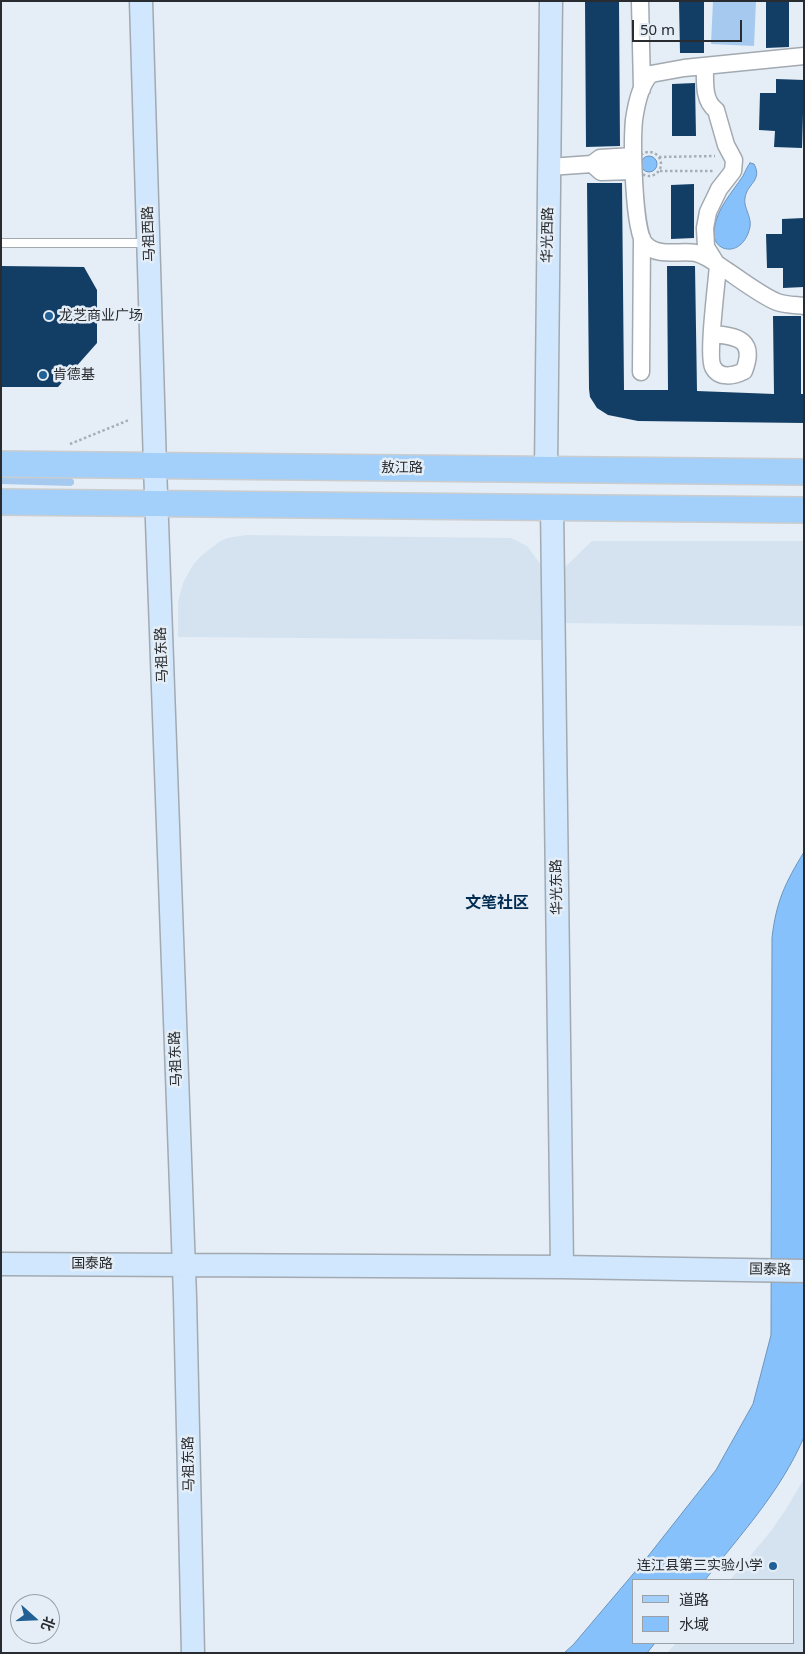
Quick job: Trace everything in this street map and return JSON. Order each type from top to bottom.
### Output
[{"type":"main road","name":"敖江路","points":[[1,464],[804,472]]},
{"type":"main road","points":[[1,502],[804,510]]},
{"type":"street","name":"马祖西路","points":[[141,1],[155,466]]},
{"type":"street","name":"华光西路","points":[[546,469],[550,1]]},
{"type":"street","points":[[640,1],[642,89]]},
{"type":"street","points":[[804,56],[705,66],[651,74],[642,89],[634,119],[633,163],[639,232],[646,244],[658,251],[669,253],[696,253],[778,302],[804,306]]},
{"type":"street","points":[[705,66],[707,99],[712,108],[716,110],[733,163],[708,212],[705,228],[706,247],[717,264],[712,334]]},
{"type":"street","points":[[549,167],[592,164],[600,158],[633,163]]},
{"type":"street","points":[[641,372],[642,238]]},
{"type":"street","name":"马祖东路","points":[[155,466],[183,1265],[193,1653]]},
{"type":"street","name":"华光东路","points":[[552,507],[562,1267]]},
{"type":"street","name":"国泰路","points":[[1,1264],[562,1267],[804,1271]]},
{"type":"lane","points":[[1,243],[149,243]]},
{"type":"path","points":[[659,157],[733,163]]},
{"type":"path","points":[[659,171],[733,163]]},
{"type":"path","points":[[61,444],[71,444],[129,420]]},
{"type":"shaded area","points":[[713,1],[756,1],[754,46],[711,44]]},
{"type":"shaded area","points":[[1,477],[72,478],[74,484],[71,486],[1,484]]},
{"type":"shaded area","points":[[246,535],[511,538],[527,546],[541,565],[543,640],[178,637],[178,603],[183,583],[193,565],[219,542],[227,538]]},
{"type":"shaded area","points":[[592,541],[804,541],[804,626],[563,623],[564,568]]},
{"type":"shaded area","name":"连江县第三实验小学","points":[[804,1479],[804,1653],[667,1653],[675,1644],[795,1644],[795,1579],[731,1579],[771,1531]]},
{"type":"water","points":[[649,156],[657,164],[649,172],[641,164]]},
{"type":"water","points":[[750,163],[754,164],[757,174],[745,198],[750,227],[741,244],[735,248],[722,248],[714,238],[718,215]]},
{"type":"water","points":[[804,852],[804,1437],[795,1457],[772,1494],[706,1579],[632,1579],[632,1644],[654,1644],[647,1653],[564,1653],[573,1645],[645,1560],[716,1470],[753,1404],[771,1335],[772,938],[782,893]]},
{"type":"building","points":[[585,1],[619,1],[620,146],[586,147]]},
{"type":"building","points":[[679,1],[704,1],[704,53],[680,53]]},
{"type":"building","points":[[766,1],[789,1],[789,47],[766,48]]},
{"type":"building","points":[[776,79],[804,80],[802,148],[774,147],[775,131],[759,130],[760,93],[776,93]]},
{"type":"building","points":[[695,83],[696,136],[672,136],[672,84]]},
{"type":"building","points":[[587,183],[622,183],[624,390],[668,390],[667,266],[695,266],[697,391],[774,394],[773,316],[801,316],[801,394],[804,394],[804,423],[638,421],[608,415],[597,408],[590,397],[589,389]]},
{"type":"building","points":[[694,184],[694,238],[671,239],[671,185]]},
{"type":"building","points":[[804,218],[804,287],[783,288],[783,268],[767,268],[766,234],[782,234],[782,219]]},
{"type":"building","name":"龙芝商业广场","points":[[1,266],[84,267],[97,290],[97,343],[58,387],[1,387]]},
{"type":"place","name":"龙芝商业广场","points":[[49,316]]},
{"type":"place","name":"肯德基","points":[[43,375]]},
{"type":"place","name":"连江县第三实验小学","points":[[773,1566]]},
{"type":"district","name":"文笔社区","points":[[497,903]]}]
